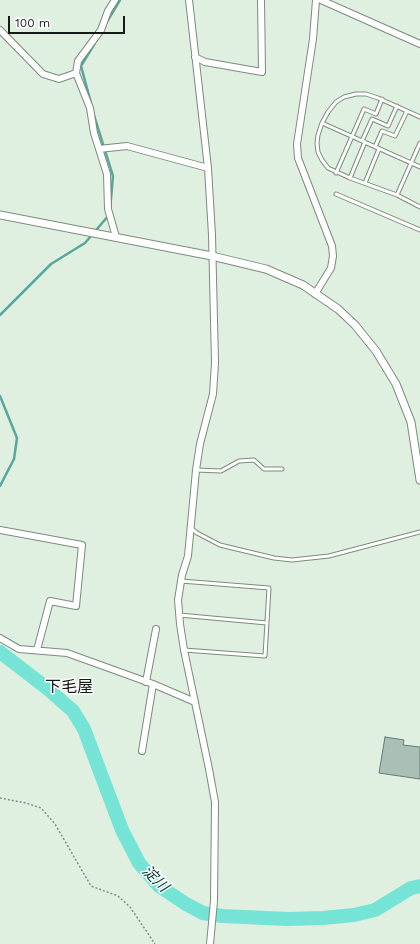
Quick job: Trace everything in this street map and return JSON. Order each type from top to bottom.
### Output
[{"type":"street","points":[[115,0],[108,11],[101,30],[78,61],[76,73],[90,108],[94,133],[107,174],[108,209],[116,237]]},
{"type":"street","points":[[189,0],[208,168],[215,363],[213,394],[200,444],[196,470],[188,556],[181,581],[178,600],[184,650],[215,802],[214,901],[210,944]]},
{"type":"street","points":[[195,57],[205,62],[262,72],[261,0]]},
{"type":"street","points":[[315,294],[331,268],[332,246],[298,158],[296,144],[313,39],[316,0]]},
{"type":"street","points":[[321,0],[420,44]]},
{"type":"street","points":[[0,30],[44,74],[59,79],[76,73]]},
{"type":"street","points":[[99,149],[127,146],[208,168]]},
{"type":"street","points":[[0,215],[212,256],[266,269],[303,285],[338,309],[355,325],[376,351],[396,384],[411,422],[420,480]]},
{"type":"street","points":[[0,530],[82,545],[76,606],[50,601],[37,650]]},
{"type":"street","points":[[146,682],[156,629]]},
{"type":"street","points":[[0,638],[19,649],[67,652],[153,684],[194,702]]},
{"type":"street","points":[[142,751],[153,684]]},
{"type":"lane","points":[[420,117],[366,94],[356,94],[344,97],[336,102],[328,112],[318,135],[318,152],[328,168],[336,173],[397,194],[420,207]]},
{"type":"lane","points":[[336,173],[364,109],[376,114],[382,100]]},
{"type":"lane","points":[[350,178],[372,119],[388,126],[397,106]]},
{"type":"lane","points":[[375,147],[382,131],[395,136],[407,111]]},
{"type":"lane","points":[[322,123],[420,167]]},
{"type":"lane","points":[[397,194],[420,143]]},
{"type":"lane","points":[[365,183],[379,149]]},
{"type":"lane","points":[[336,194],[420,230]]},
{"type":"lane","points":[[196,470],[221,471],[239,461],[254,460],[264,469],[282,469]]},
{"type":"lane","points":[[190,528],[220,544],[274,558],[292,560],[329,556],[420,532]]},
{"type":"lane","points":[[181,581],[270,588],[265,656],[184,650]]},
{"type":"lane","points":[[180,615],[267,623]]},
{"type":"path","points":[[0,798],[26,802],[41,808],[55,824],[91,886],[118,896],[130,907],[155,944]]},
{"type":"building","points":[[385,737],[404,740],[403,745],[420,747],[420,779],[379,773]]},
{"type":"waterway","points":[[105,25],[120,0]]},
{"type":"waterway","points":[[91,103],[81,66],[95,43]]},
{"type":"waterway","points":[[93,112],[113,176],[110,210]]},
{"type":"waterway","points":[[0,315],[51,264],[85,243],[109,215]]},
{"type":"waterway","points":[[0,396],[17,438],[14,459],[0,486]]},
{"type":"waterway","name":"淀川","points":[[0,652],[48,689],[73,711],[84,729],[122,830],[139,863],[159,886],[186,904],[203,913],[222,916],[288,919],[323,918],[354,915],[375,910],[411,888],[420,886]]},
{"type":"district","name":"下毛屋","points":[[69,687]]}]
